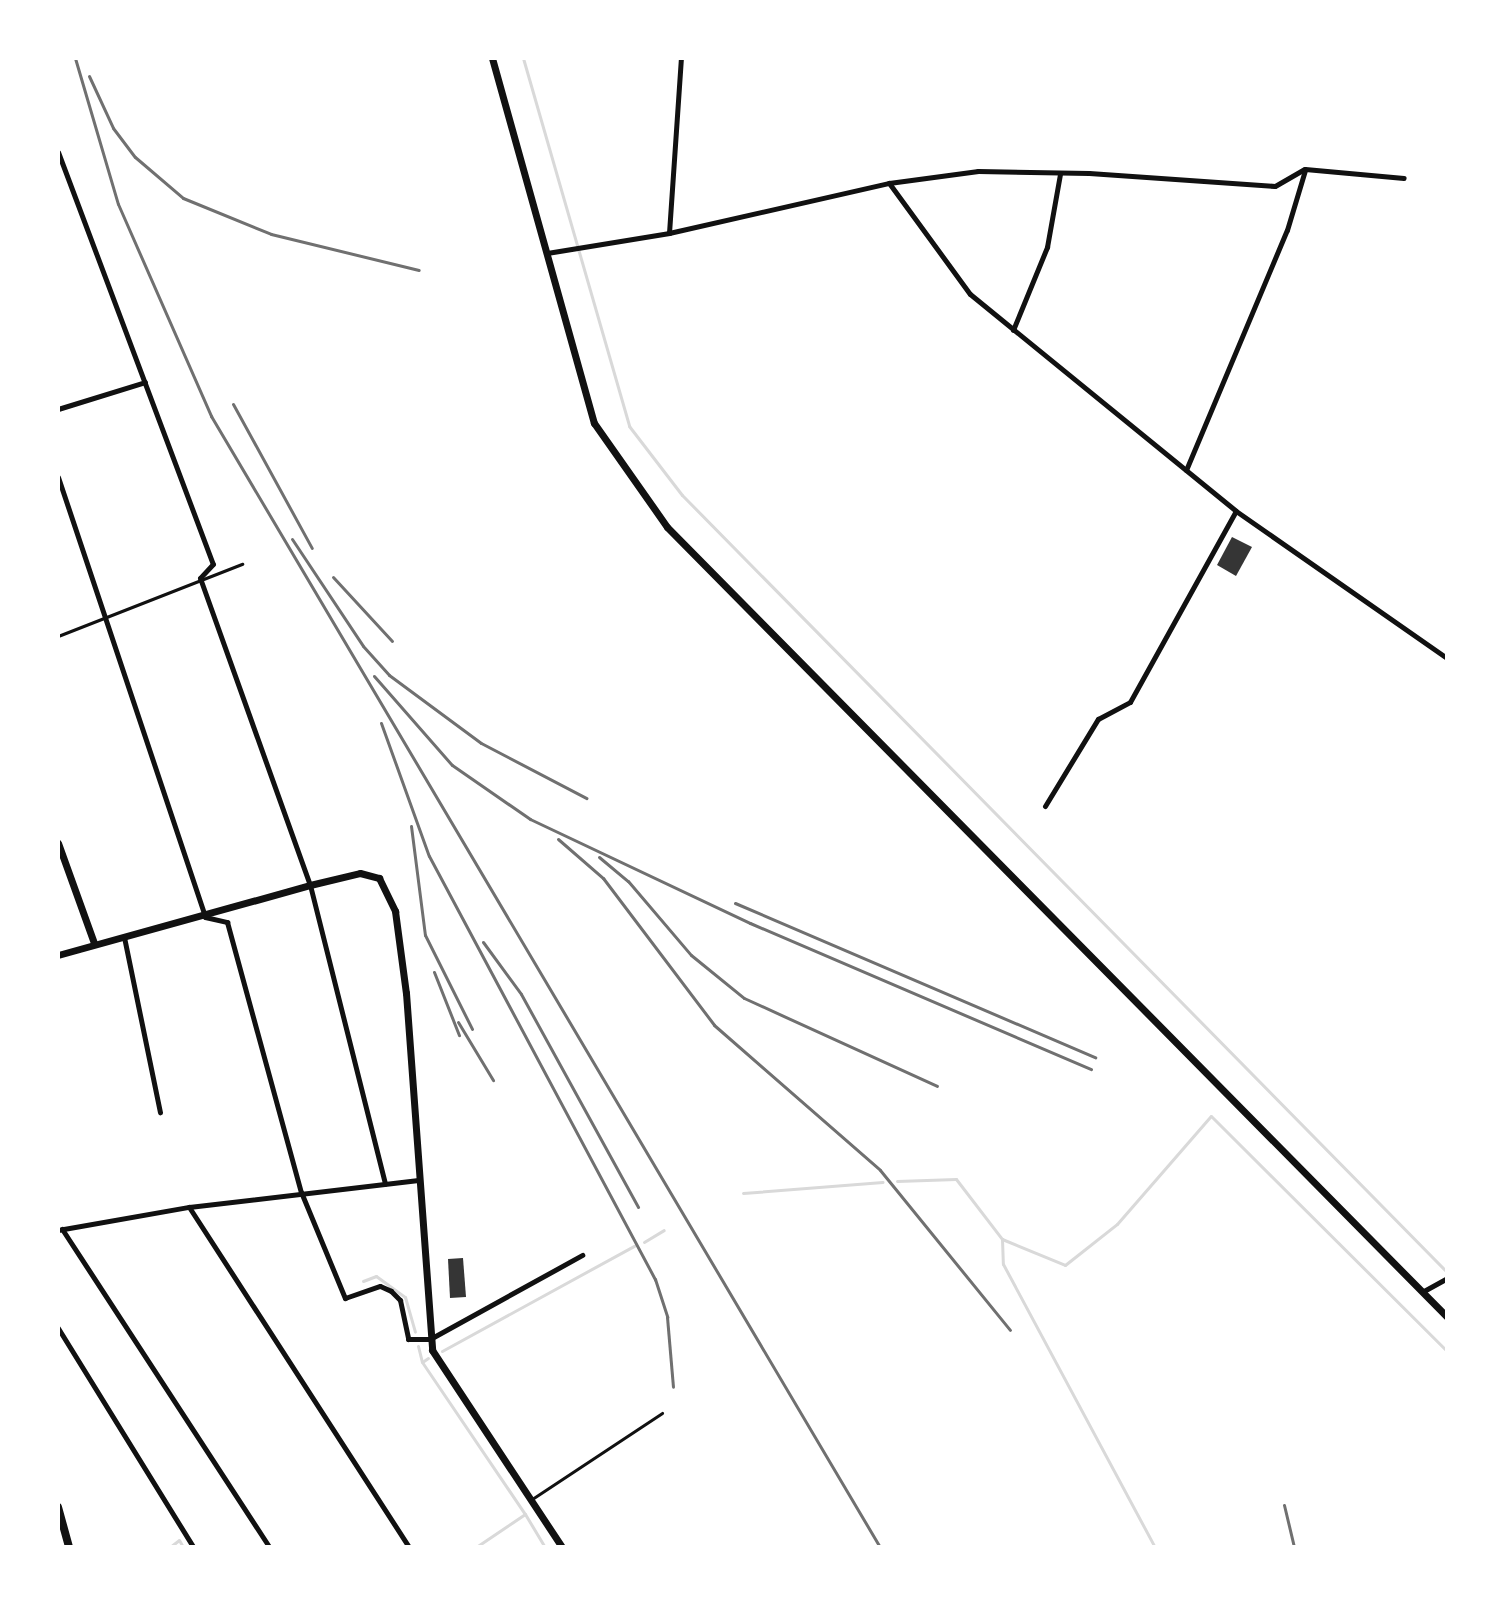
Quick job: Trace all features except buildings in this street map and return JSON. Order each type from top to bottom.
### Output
[{"type":"main road","points":[[492,58],[594,423],[667,527],[1447,1317]]},
{"type":"main road","points":[[58,843],[94,943]]},
{"type":"main road","points":[[58,955],[360,873],[379,878],[395,911],[406,993],[430,1339],[562,1547]]},
{"type":"main road","points":[[58,1507],[69,1547]]},
{"type":"street","points":[[669,233],[681,58]]},
{"type":"street","points":[[58,152],[213,564],[200,578],[310,885],[385,1184]]},
{"type":"street","points":[[547,253],[669,233],[889,183],[978,171],[1275,186],[1305,169],[1404,178]]},
{"type":"street","points":[[1186,470],[1287,230],[1305,169]]},
{"type":"street","points":[[1013,330],[1047,247],[1060,174]]},
{"type":"street","points":[[889,183],[970,294],[1236,511],[1447,658]]},
{"type":"street","points":[[58,409],[145,382]]},
{"type":"street","points":[[58,477],[102,619],[205,917],[227,922],[301,1192],[345,1298],[380,1286],[391,1291],[400,1300],[408,1339],[430,1339],[582,1255]]},
{"type":"street","points":[[1045,806],[1098,719],[1130,702],[1236,511]]},
{"type":"street","points":[[124,936],[160,1112]]},
{"type":"street","points":[[269,1547],[60,1229],[189,1207],[418,1180]]},
{"type":"street","points":[[189,1207],[409,1547]]},
{"type":"street","points":[[1421,1293],[1447,1278]]},
{"type":"street","points":[[58,1328],[193,1547]]},
{"type":"lane","points":[[58,636],[242,564]]},
{"type":"lane","points":[[531,1500],[662,1413]]},
{"type":"waterway","points":[[523,58],[629,426],[682,495],[1447,1272]]},
{"type":"waterway","points":[[897,1181],[956,1179],[1002,1239],[1065,1265],[1117,1224],[1211,1116],[1447,1351]]},
{"type":"waterway","points":[[743,1193],[883,1182]]},
{"type":"waterway","points":[[644,1242],[664,1230]]},
{"type":"waterway","points":[[1002,1239],[1003,1264],[1155,1547]]},
{"type":"waterway","points":[[442,1351],[634,1246]]},
{"type":"waterway","points":[[363,1281],[376,1276],[405,1297],[415,1332]]},
{"type":"waterway","points":[[418,1346],[422,1362]]},
{"type":"waterway","points":[[428,1358],[422,1362],[525,1514],[476,1547]]},
{"type":"waterway","points":[[525,1514],[545,1547]]},
{"type":"waterway","points":[[170,1547],[179,1540],[183,1547]]},
{"type":"railway","points":[[75,58],[118,204],[211,416],[880,1547]]},
{"type":"railway","points":[[89,76],[113,128],[135,157],[183,198],[271,234],[419,270]]},
{"type":"railway","points":[[233,404],[312,548]]},
{"type":"railway","points":[[292,539],[363,646],[389,675],[481,743],[586,798]]},
{"type":"railway","points":[[333,577],[392,641]]},
{"type":"railway","points":[[374,676],[452,765],[530,819],[750,923],[1091,1069]]},
{"type":"railway","points":[[381,723],[429,856],[655,1279],[667,1317],[673,1387]]},
{"type":"railway","points":[[411,826],[425,935],[472,1029]]},
{"type":"railway","points":[[558,839],[603,878],[714,1025],[880,1170],[1010,1330]]},
{"type":"railway","points":[[599,857],[628,881],[691,955],[744,998],[937,1086]]},
{"type":"railway","points":[[735,903],[1095,1057]]},
{"type":"railway","points":[[483,942],[521,994],[638,1207]]},
{"type":"railway","points":[[434,972],[459,1035]]},
{"type":"railway","points":[[458,1022],[493,1080]]},
{"type":"railway","points":[[1284,1505],[1294,1547]]}]
